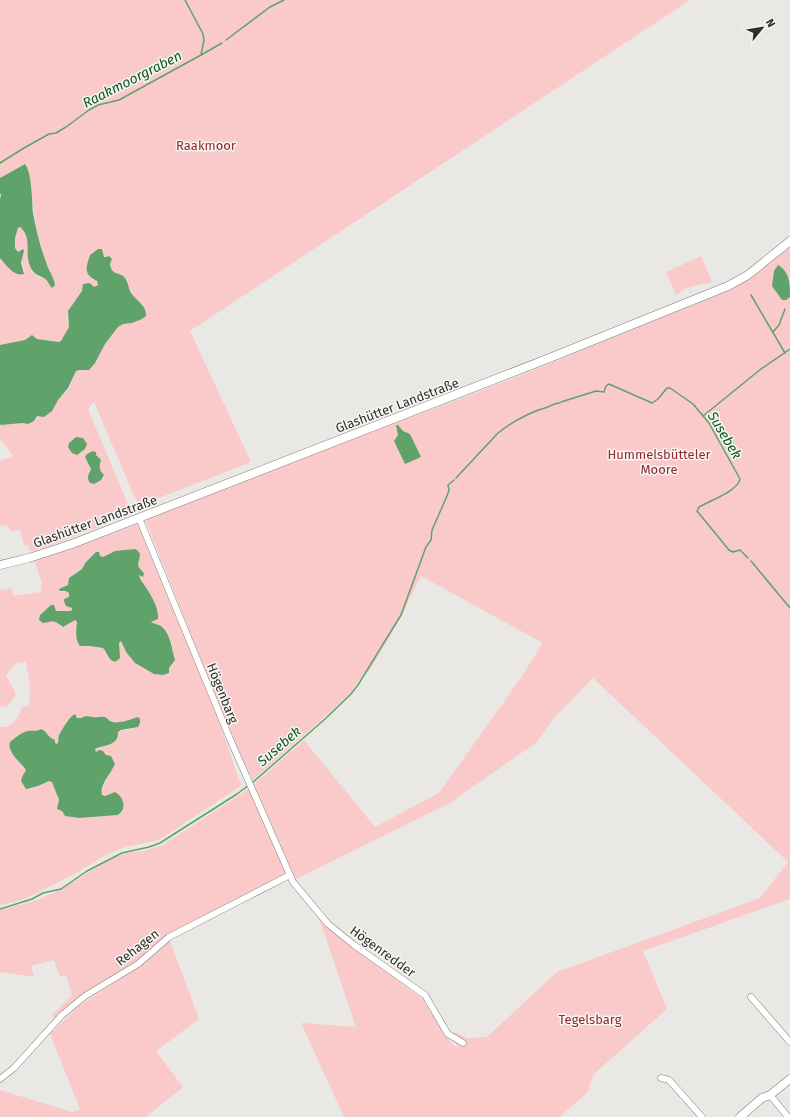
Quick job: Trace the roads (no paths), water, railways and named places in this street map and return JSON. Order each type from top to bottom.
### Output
[{"type":"street","name":"Glashütter Landstraße","points":[[0,565],[72,544],[540,362],[728,286],[748,275],[790,241]]},
{"type":"street","name":"Högenbarg","points":[[139,518],[230,739],[249,779],[290,875]]},
{"type":"street","name":"Högenredder","points":[[290,875],[301,892],[325,921],[354,945],[422,992],[428,998],[446,1031],[452,1037],[463,1043]]},
{"type":"street","name":"Rehagen","points":[[0,1079],[14,1068],[62,1015],[85,996],[138,964],[169,937],[290,875]]},
{"type":"street","points":[[751,998],[790,1042]]},
{"type":"street","points":[[661,1078],[669,1080],[702,1117]]},
{"type":"street","points":[[747,1117],[765,1102],[770,1095],[790,1079]]},
{"type":"street","points":[[740,1117],[762,1098],[770,1095]]},
{"type":"street","points":[[770,1095],[788,1117]]},
{"type":"waterway","name":"Raakmoorgraben","points":[[0,163],[49,134],[56,133],[98,105],[119,100],[201,55],[204,40],[203,34],[185,0]]},
{"type":"waterway","points":[[226,40],[270,7],[284,0]]},
{"type":"waterway","points":[[201,55],[222,43]]},
{"type":"waterway","points":[[751,295],[785,353]]},
{"type":"waterway","points":[[773,332],[779,325],[785,309]]},
{"type":"waterway","points":[[703,416],[761,369],[790,349]]},
{"type":"waterway","name":"Susebek","points":[[561,402],[596,391],[604,392],[606,386],[609,384],[652,403],[658,399],[667,388],[670,388],[693,404],[709,423],[740,479],[734,488],[729,492],[699,507],[697,511],[729,550],[733,552],[740,550],[748,558]]},
{"type":"waterway","name":"Susebek","points":[[456,478],[503,429],[515,421],[541,409],[560,403]]},
{"type":"waterway","name":"Susebek","points":[[252,783],[325,719],[350,695],[358,685],[401,615],[426,547],[431,540],[432,530],[447,496],[449,490],[448,485],[454,480]]},
{"type":"waterway","name":"Susebek","points":[[751,561],[790,608]]},
{"type":"waterway","name":"Susebek","points":[[0,909],[32,899],[43,893],[61,889],[87,871],[122,853],[160,843],[249,785]]},
{"type":"park label","name":"Raakmoor","points":[[206,145]]},
{"type":"park label","name":"Hummelsbütteler Moore","points":[[659,462]]},
{"type":"park label","name":"Tegelsbarg","points":[[590,1019]]}]
